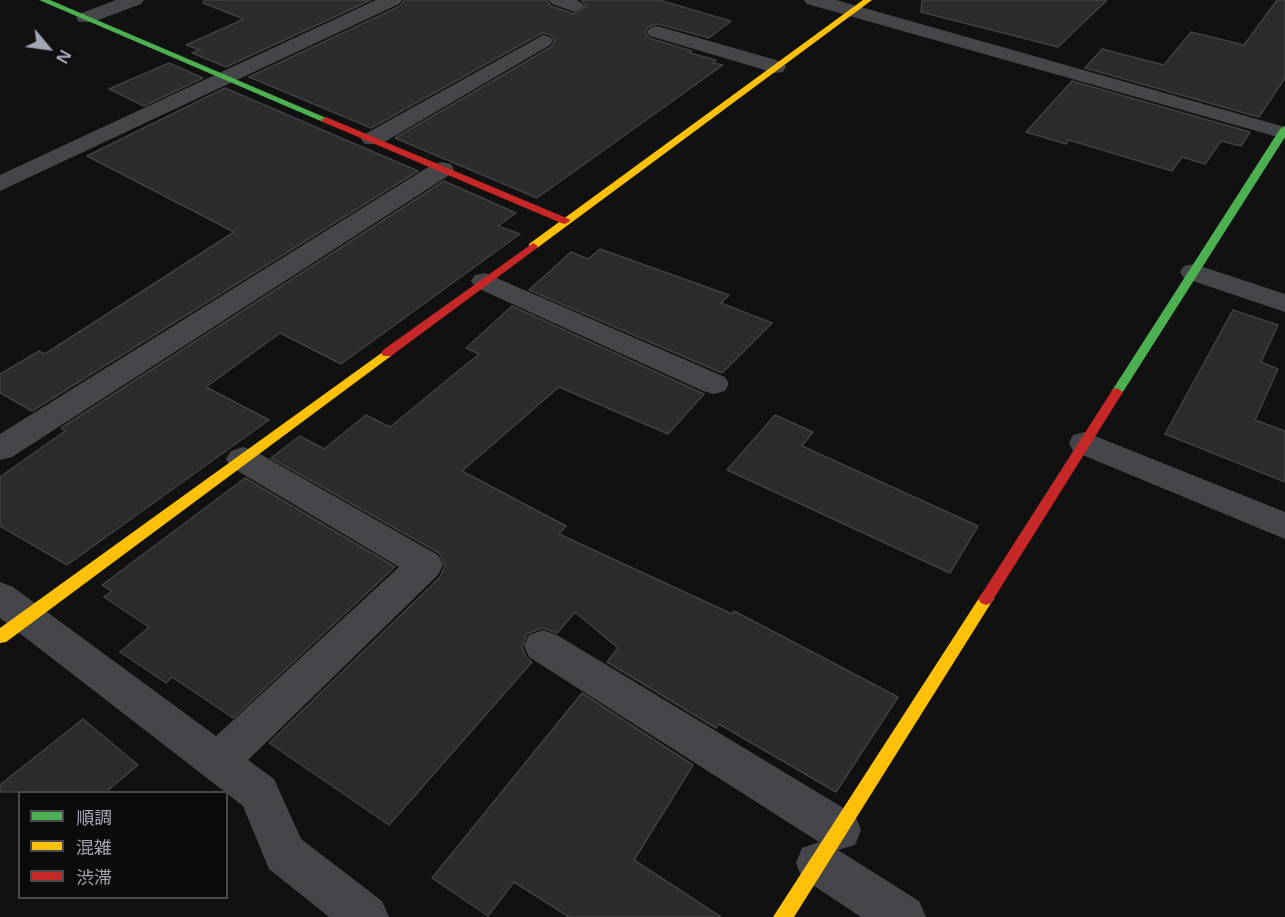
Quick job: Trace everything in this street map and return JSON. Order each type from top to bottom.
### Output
[{"type":"street","points":[[43,0],[566,221]]},
{"type":"street","points":[[86,18],[134,0]]},
{"type":"street","points":[[0,184],[392,0]]},
{"type":"street","points":[[783,917],[1284,132],[861,6],[814,0]]},
{"type":"street","points":[[366,917],[285,854],[259,793],[218,761],[9,618],[243,459],[861,6]]},
{"type":"street","points":[[657,32],[775,67]]},
{"type":"street","points":[[373,139],[543,41]]},
{"type":"street","points":[[0,449],[442,169]]},
{"type":"street","points":[[1194,272],[1285,303]]},
{"type":"street","points":[[485,281],[714,384]]},
{"type":"street","points":[[1085,443],[1285,525]]},
{"type":"street","points":[[218,761],[425,565],[243,459]]},
{"type":"street","points":[[543,646],[829,846],[903,917]]},
{"type":"building","points":[[204,0],[371,0],[226,67],[192,53],[200,50],[186,45],[244,19],[203,3]]},
{"type":"building","points":[[404,0],[547,0],[551,6],[574,14],[587,6],[581,0],[659,0],[731,21],[709,38],[658,24],[648,27],[645,32],[649,38],[692,51],[690,53],[716,60],[713,63],[723,65],[537,198],[395,138],[551,47],[555,41],[551,35],[542,33],[371,128],[249,77],[400,6]]},
{"type":"building","points":[[922,0],[1107,0],[1058,47],[921,12]]},
{"type":"building","points":[[1277,0],[1285,0],[1285,78],[1259,117],[1085,68],[1102,49],[1164,65],[1191,32],[1244,45]]},
{"type":"building","points":[[169,63],[203,78],[144,106],[109,89]]},
{"type":"building","points":[[1072,81],[1250,132],[1241,146],[1221,141],[1205,164],[1182,157],[1172,171],[1069,140],[1066,144],[1026,132]]},
{"type":"building","points":[[225,88],[418,171],[32,411],[0,393],[0,374],[39,351],[45,354],[234,232],[87,156]]},
{"type":"building","points":[[444,181],[516,213],[498,226],[520,234],[341,364],[280,333],[206,387],[269,420],[67,565],[0,526],[0,477],[65,431],[61,428]]},
{"type":"building","points":[[600,249],[729,295],[721,303],[772,323],[722,373],[529,290],[571,252],[588,259]]},
{"type":"building","points":[[512,306],[704,394],[668,434],[559,387],[462,471],[566,526],[559,534],[732,614],[734,611],[898,697],[836,792],[719,724],[716,728],[607,662],[618,648],[575,612],[557,633],[542,628],[527,634],[522,647],[527,658],[532,662],[389,825],[269,743],[440,577],[445,566],[439,553],[271,458],[300,436],[324,449],[366,415],[390,427],[479,354],[466,348]]},
{"type":"building","points":[[1233,310],[1278,325],[1261,362],[1278,369],[1255,420],[1285,431],[1285,482],[1165,434]]},
{"type":"building","points":[[775,415],[813,432],[802,446],[978,526],[950,573],[727,470]]},
{"type":"building","points":[[245,478],[395,567],[233,718],[172,677],[166,683],[120,652],[149,627],[104,597],[112,591],[102,585]]},
{"type":"building","points":[[582,693],[693,765],[634,860],[721,917],[569,917],[514,882],[488,916],[432,878]]},
{"type":"building","points":[[83,719],[138,765],[107,791],[0,792],[0,785]]},
{"type":"traffic: fast","points":[[43,0],[326,120]]},
{"type":"traffic: fast","points":[[1117,392],[1285,129]]},
{"type":"traffic: slow","points":[[533,246],[868,0]]},
{"type":"traffic: slow","points":[[0,637],[387,353]]},
{"type":"traffic: slow","points":[[783,917],[986,599]]},
{"type":"traffic: jam","points":[[326,120],[565,221]]},
{"type":"traffic: jam","points":[[387,353],[533,246]]},
{"type":"traffic: jam","points":[[986,599],[1117,392]]}]
